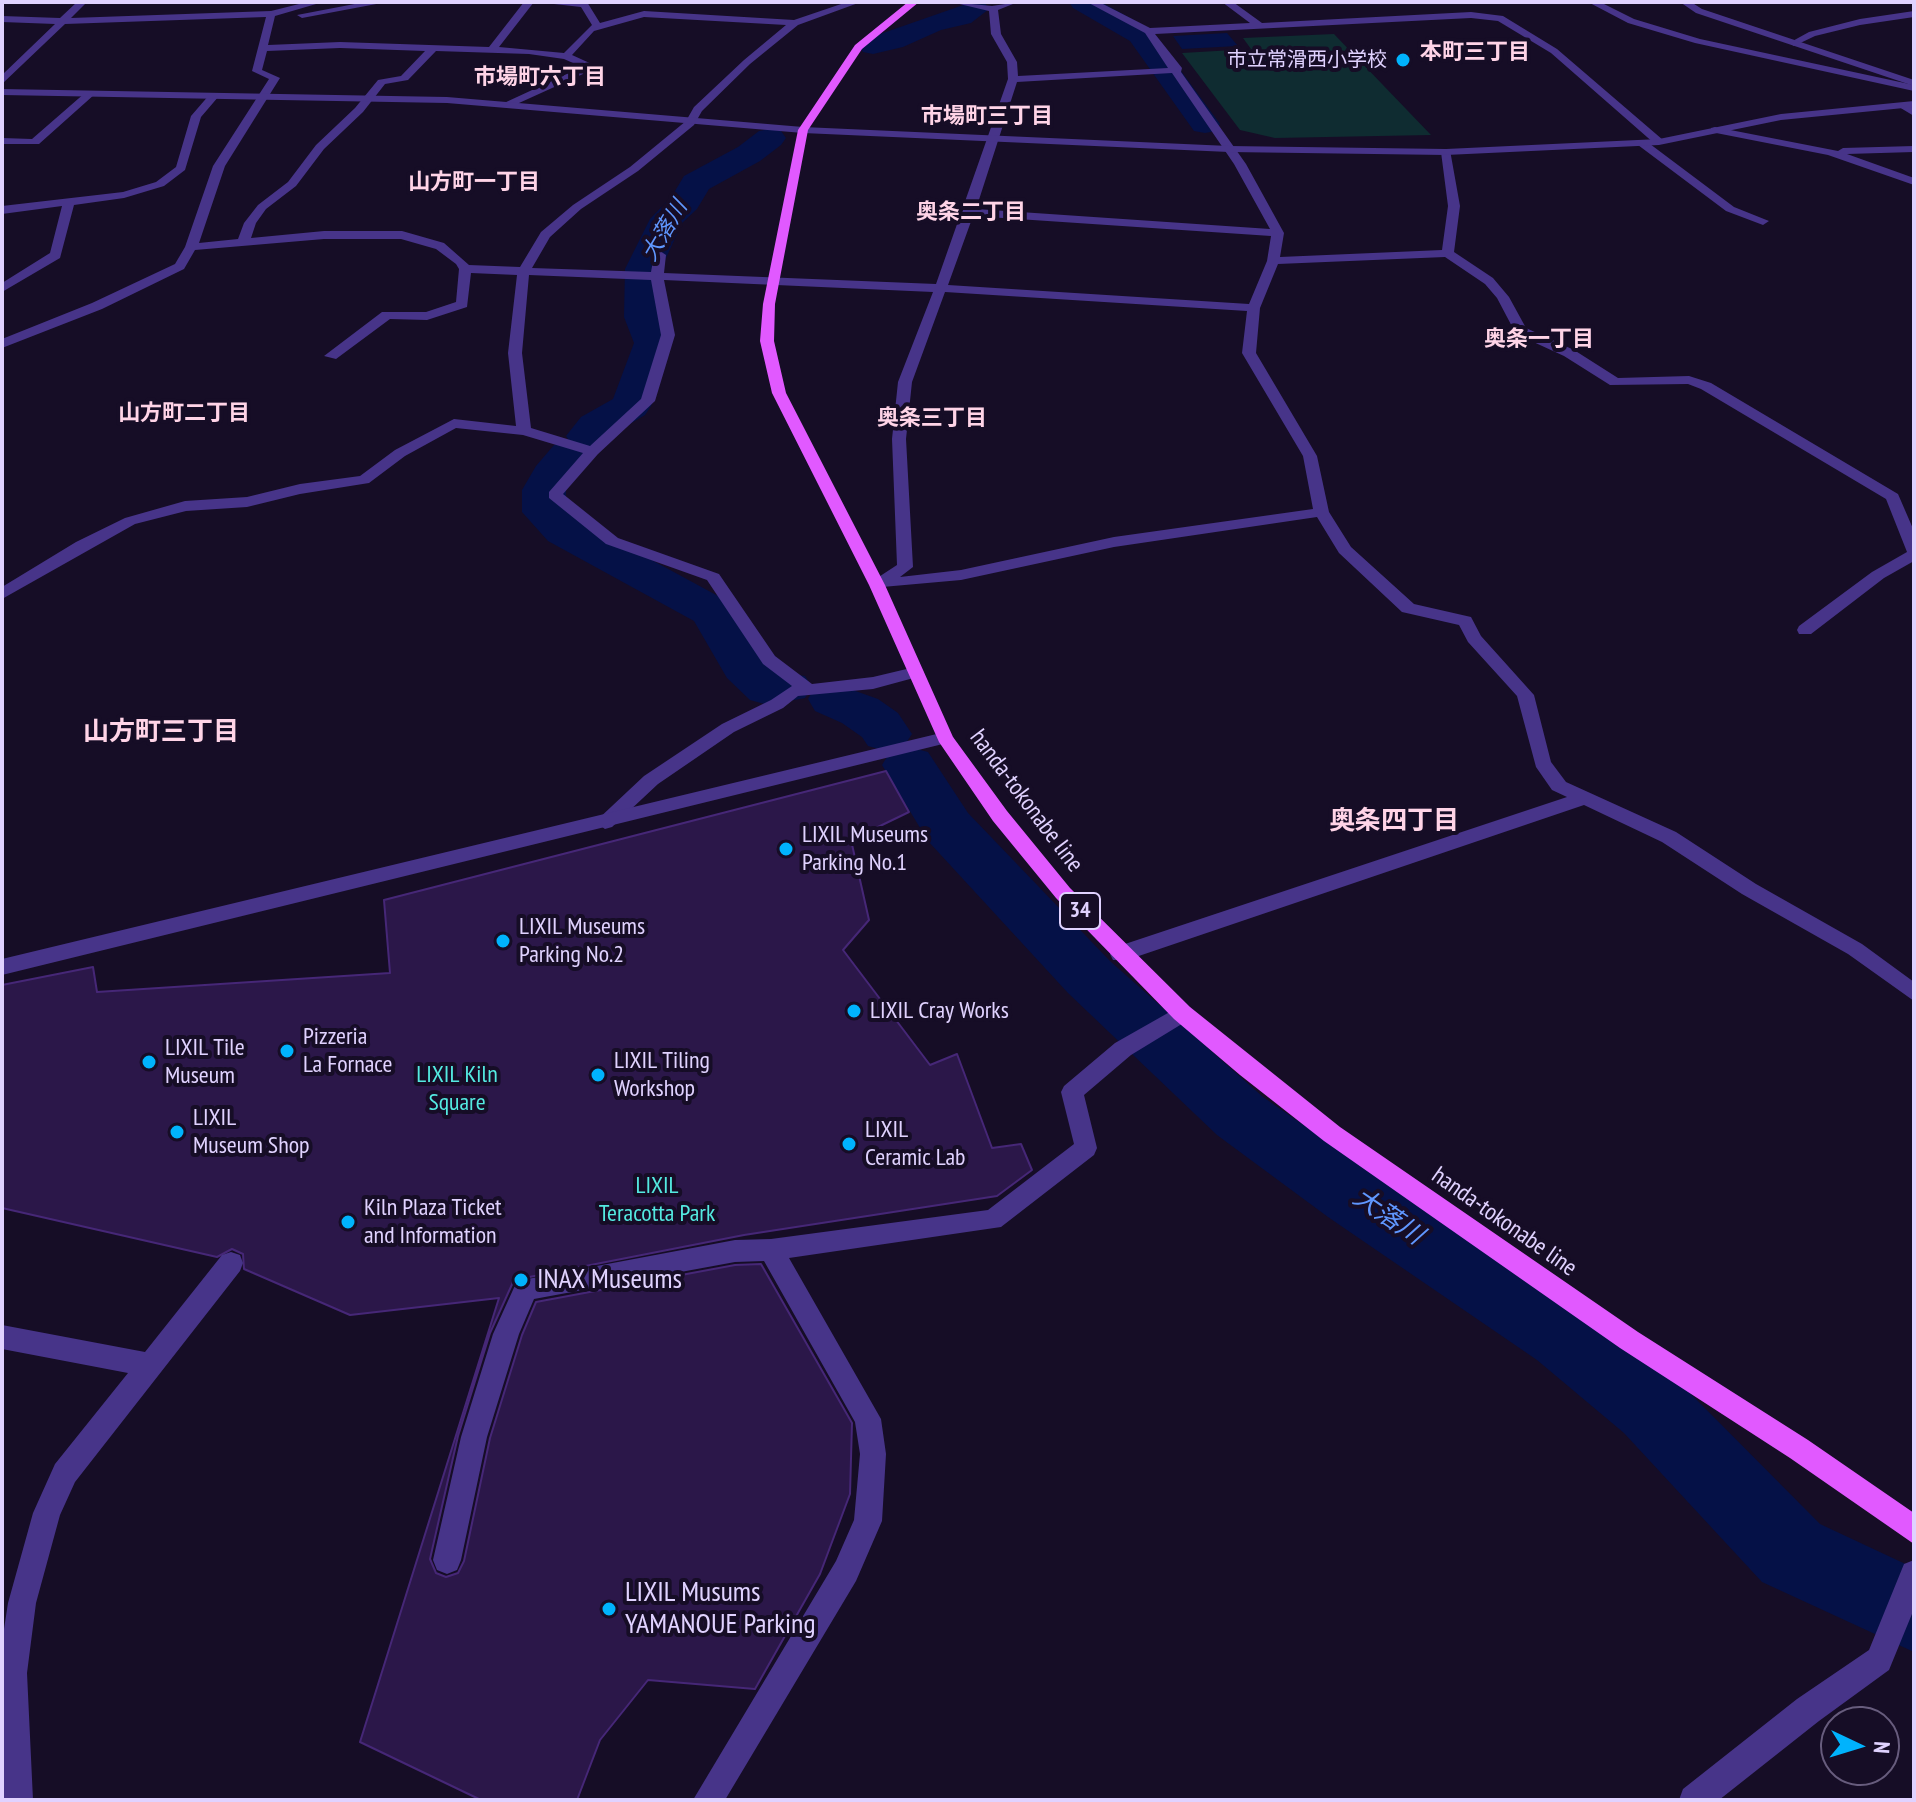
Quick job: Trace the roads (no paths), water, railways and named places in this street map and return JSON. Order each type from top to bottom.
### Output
[{"type":"main road","name":"handa-tokonabe line","points":[[914,2],[858,47],[803,130],[774,282],[767,341],[779,393],[877,585],[945,738],[1000,816],[1063,893],[1120,954],[1182,1013],[1248,1069],[1332,1134],[1629,1340],[1799,1449],[1914,1530]]},
{"type":"street","points":[[2,81],[82,2]]},
{"type":"street","points":[[270,16],[318,2]]},
{"type":"street","points":[[2,19],[63,21],[270,16],[349,9],[382,2]]},
{"type":"street","points":[[492,49],[529,2]]},
{"type":"street","points":[[541,2],[584,4],[598,27]]},
{"type":"street","points":[[524,431],[515,353],[523,272],[542,240],[558,222],[626,176],[690,123],[698,109],[747,62],[795,23],[856,2]]},
{"type":"street","points":[[956,2],[993,9],[1013,2]]},
{"type":"street","points":[[1092,2],[1148,31],[1229,149],[1278,233],[1273,261],[1254,308],[1249,353],[1310,456],[1321,512],[1345,550],[1408,608],[1465,621],[1474,638],[1525,695],[1542,763],[1559,786],[1669,837],[1749,889],[1855,949],[1914,993]]},
{"type":"street","points":[[1227,2],[1259,25]]},
{"type":"street","points":[[1593,2],[1631,21],[1698,41],[1914,85]]},
{"type":"street","points":[[1685,2],[1699,11],[1914,85]]},
{"type":"street","points":[[877,585],[905,567],[899,439],[905,382],[969,212],[1013,79],[1012,62],[996,34],[993,9]]},
{"type":"street","points":[[566,56],[591,29],[644,14],[795,23]]},
{"type":"street","points":[[1794,43],[1812,34],[1848,25],[1914,14]]},
{"type":"street","points":[[1148,31],[1471,15],[1500,18],[1554,51],[1659,142]]},
{"type":"street","points":[[2,210],[124,195],[200,167],[264,97],[275,78],[257,71],[270,16]]},
{"type":"street","points":[[263,48],[340,45],[492,49],[566,56],[590,67],[508,105]]},
{"type":"street","points":[[243,243],[250,223],[262,207],[292,184],[320,147],[382,82],[404,78],[434,47]]},
{"type":"street","points":[[1013,79],[1177,70]]},
{"type":"street","points":[[2,92],[368,99],[508,105],[690,123],[992,140],[1229,149],[1446,152],[1659,142],[1781,117],[1909,105],[1914,113]]},
{"type":"street","points":[[2,141],[35,142],[90,94]]},
{"type":"street","points":[[2,344],[145,284],[180,266],[191,247],[200,167],[196,116],[214,96]]},
{"type":"street","points":[[1715,130],[1831,152],[1914,182]]},
{"type":"street","points":[[1642,143],[1718,201],[1763,221]]},
{"type":"street","points":[[1831,152],[1914,149]]},
{"type":"street","points":[[1446,152],[1454,206],[1448,253]]},
{"type":"street","points":[[2,288],[56,255],[69,203]]},
{"type":"street","points":[[969,212],[1278,233]]},
{"type":"street","points":[[191,247],[324,235],[402,235],[440,246],[465,269],[938,289],[1254,308]]},
{"type":"street","points":[[1273,261],[1448,253],[1489,281],[1503,297],[1521,331],[1533,339],[1569,353],[1615,382],[1689,380],[1706,386],[1893,497],[1914,553],[1878,575],[1805,630]]},
{"type":"street","points":[[660,255],[653,276],[668,335],[648,401],[593,451],[554,495],[612,541],[713,577],[769,660],[808,689]]},
{"type":"street","points":[[331,356],[387,315],[427,316],[462,304],[465,269]]},
{"type":"street","points":[[2,594],[82,545],[130,521],[185,506],[247,502],[300,489],[364,480],[400,453],[454,423],[524,431],[593,451]]},
{"type":"street","points":[[877,585],[961,575],[1128,540],[1321,512]]},
{"type":"street","points":[[605,822],[651,780],[728,728],[777,704],[793,691],[873,683],[915,672]]},
{"type":"street","points":[[2,967],[945,738]]},
{"type":"street","points":[[1120,954],[1583,799]]},
{"type":"street","points":[[447,1560],[474,1437],[506,1334],[526,1289],[735,1251],[771,1250],[993,1220],[1086,1148],[1072,1092],[1123,1049],[1182,1013]]},
{"type":"street","points":[[708,1800],[846,1571],[868,1521],[873,1454],[868,1419],[771,1250]]},
{"type":"street","points":[[18,1800],[12,1604],[47,1513],[65,1473],[231,1263]]},
{"type":"street","points":[[2,1337],[148,1365]]},
{"type":"street","points":[[1694,1800],[1808,1710],[1879,1660],[1898,1619],[1911,1578]]},
{"type":"waterway","points":[[1082,2],[1140,35],[1205,124]]},
{"type":"waterway","name":"大落川","points":[[873,46],[932,24],[961,17],[976,9]]},
{"type":"waterway","name":"大落川","points":[[587,436],[596,426],[631,406],[653,343],[643,317],[643,269],[667,219],[685,202],[696,183],[749,154],[770,138]]},
{"type":"waterway","name":"大落川","points":[[569,454],[551,475],[544,490],[544,512],[564,531],[712,612],[745,667],[768,689],[787,687]]},
{"type":"waterway","name":"大落川","points":[[833,699],[860,711],[880,725],[886,734]]},
{"type":"waterway","name":"大落川","points":[[909,765],[948,827],[1089,977],[1240,1116],[1352,1196],[1563,1336],[1651,1407],[1791,1553],[1914,1611]]},
{"type":"place","name":"市立常滑西小学校","points":[[1403,60]]},
{"type":"place","name":"LIXIL Museums Parking No.1","points":[[786,849]]},
{"type":"place","name":"LIXIL Museums Parking No.2","points":[[503,941]]},
{"type":"place","name":"LIXIL Cray Works","points":[[854,1011]]},
{"type":"place","name":"Pizzeria La Fornace","points":[[287,1051]]},
{"type":"place","name":"LIXIL Tile Museum","points":[[149,1062]]},
{"type":"place","name":"LIXIL Tiling Workshop","points":[[598,1075]]},
{"type":"place","name":"LIXIL Museum Shop","points":[[177,1132]]},
{"type":"place","name":"LIXIL Ceramic Lab","points":[[849,1144]]},
{"type":"place","name":"Kiln Plaza Ticket and Information","points":[[348,1222]]},
{"type":"place","name":"INAX Museums","points":[[521,1280]]},
{"type":"place","name":"LIXIL Musums YAMANOUE Parking","points":[[609,1609]]},
{"type":"district","name":"本町三丁目","points":[[1475,53]]},
{"type":"district","name":"市場町六丁目","points":[[540,78]]},
{"type":"district","name":"市場町三丁目","points":[[987,117]]},
{"type":"district","name":"山方町一丁目","points":[[474,183]]},
{"type":"district","name":"奥条二丁目","points":[[971,213]]},
{"type":"district","name":"奥条一丁目","points":[[1539,340]]},
{"type":"district","name":"山方町二丁目","points":[[184,414]]},
{"type":"district","name":"奥条三丁目","points":[[932,419]]},
{"type":"district","name":"山方町三丁目","points":[[161,733]]},
{"type":"district","name":"奥条四丁目","points":[[1394,822]]},
{"type":"park label","name":"LIXIL Kiln Square","points":[[457,1089]]},
{"type":"park label","name":"LIXIL Teracotta Park","points":[[657,1200]]}]
